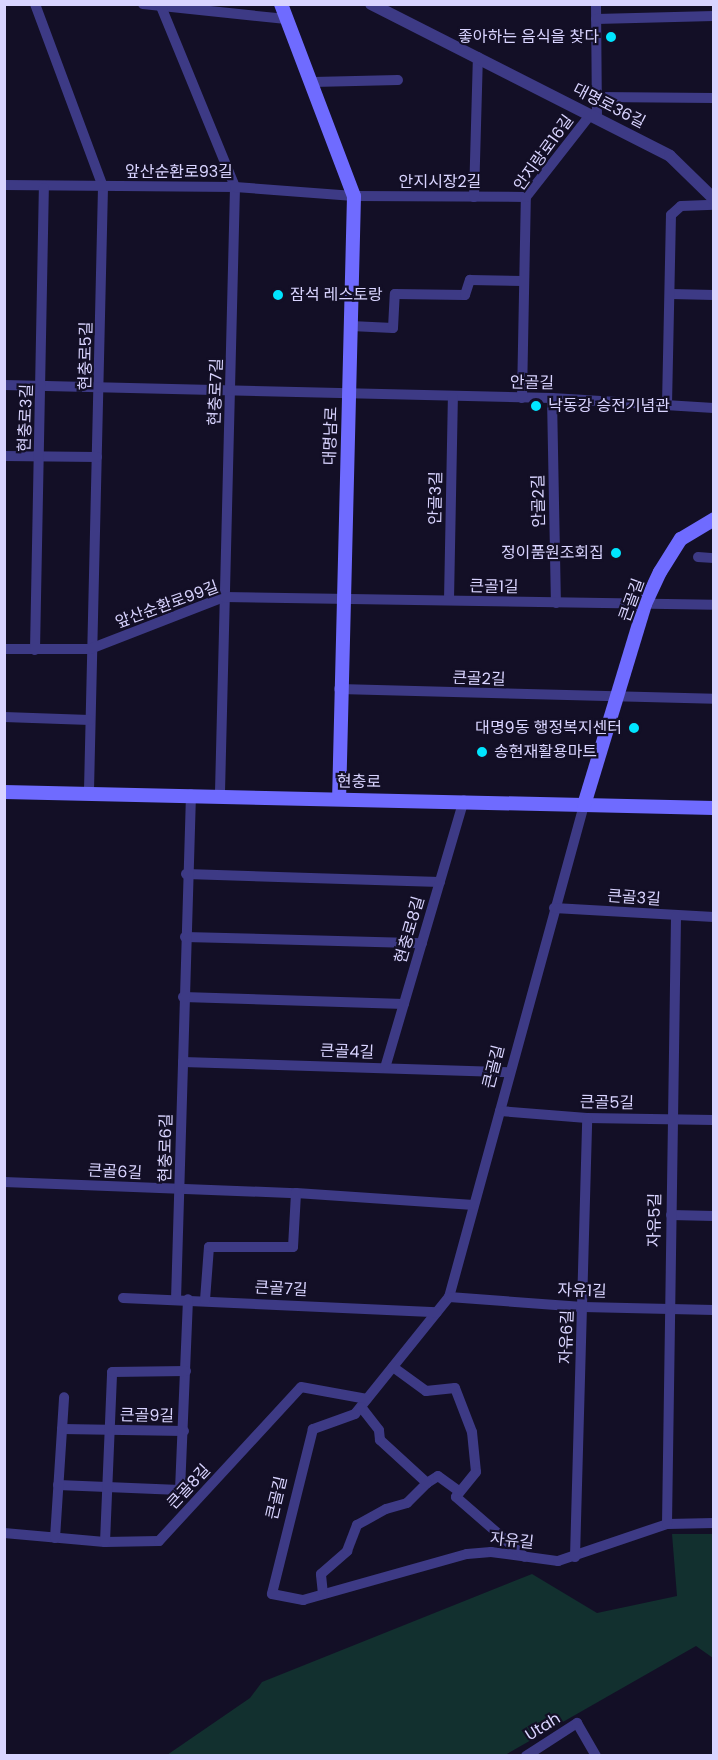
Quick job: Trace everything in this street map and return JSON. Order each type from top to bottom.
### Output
[{"type":"main road","name":"대명남로","points":[[281,4],[313,82],[354,196],[339,689],[339,799]]},
{"type":"main road","name":"큰골길","points":[[584,804],[619,699],[645,604],[681,538],[714,519]]},
{"type":"main road","name":"현충로","points":[[4,792],[220,794],[714,808]]},
{"type":"street","name":"현충로5길","points":[[35,4],[103,187],[101,388],[90,649],[89,792]]},
{"type":"street","points":[[143,4],[286,19]]},
{"type":"street","name":"대명로36길","points":[[371,4],[670,156],[714,199]]},
{"type":"street","name":"안지랑로16길","points":[[522,398],[525,197],[594,117],[597,97],[596,4]]},
{"type":"street","points":[[682,4],[682,17]]},
{"type":"street","name":"현충로7길","points":[[162,6],[235,187],[220,794]]},
{"type":"street","points":[[596,19],[714,16]]},
{"type":"street","points":[[474,197],[478,57]]},
{"type":"street","points":[[313,82],[398,80]]},
{"type":"street","points":[[597,97],[714,98]]},
{"type":"street","name":"앞산순환로93길","points":[[4,185],[44,188],[235,187],[354,196]]},
{"type":"street","name":"현충로3길","points":[[35,650],[43,386],[44,188]]},
{"type":"street","name":"안지시장2길","points":[[354,196],[525,197]]},
{"type":"street","points":[[667,405],[672,210],[714,204]]},
{"type":"street","points":[[351,326],[393,328],[395,294],[465,295],[470,280],[523,281]]},
{"type":"street","points":[[671,294],[714,295]]},
{"type":"street","name":"안골길","points":[[4,385],[349,395],[552,398],[714,408]]},
{"type":"street","name":"안골3길","points":[[449,600],[453,397]]},
{"type":"street","name":"안골2길","points":[[552,398],[556,603]]},
{"type":"street","points":[[4,456],[97,457]]},
{"type":"street","points":[[698,557],[714,558]]},
{"type":"street","name":"앞산순환로99길","points":[[4,649],[90,649],[224,597],[342,597]]},
{"type":"street","name":"큰골1길","points":[[342,597],[714,605]]},
{"type":"street","name":"큰골2길","points":[[339,689],[619,699],[714,699]]},
{"type":"street","points":[[4,717],[90,720]]},
{"type":"street","name":"현충로6길","points":[[176,1299],[186,874],[191,794]]},
{"type":"street","name":"현충로8길","points":[[385,1068],[464,800]]},
{"type":"street","name":"큰골길","points":[[272,1594],[312,1430],[355,1414],[449,1297],[584,804]]},
{"type":"street","points":[[186,874],[440,882]]},
{"type":"street","name":"큰골3길","points":[[554,908],[714,917]]},
{"type":"street","name":"자유5길","points":[[667,1524],[676,916]]},
{"type":"street","points":[[185,937],[422,943]]},
{"type":"street","points":[[183,997],[404,1004]]},
{"type":"street","name":"큰골4길","points":[[183,1062],[509,1072]]},
{"type":"street","name":"큰골5길","points":[[500,1111],[586,1118],[714,1120]]},
{"type":"street","name":"자유6길","points":[[575,1557],[586,1118]]},
{"type":"street","name":"큰골6길","points":[[4,1182],[296,1193],[474,1205]]},
{"type":"street","points":[[205,1300],[209,1247],[293,1247],[296,1193]]},
{"type":"street","points":[[671,1215],[714,1216]]},
{"type":"street","name":"자유1길","points":[[449,1297],[583,1307],[669,1307],[714,1310]]},
{"type":"street","name":"큰골7길","points":[[123,1298],[188,1299],[437,1312]]},
{"type":"street","points":[[58,1485],[180,1490],[188,1299]]},
{"type":"street","points":[[393,1367],[426,1391],[454,1388],[472,1432],[476,1472],[456,1497],[525,1557]]},
{"type":"street","name":"큰골9길","points":[[105,1542],[112,1372],[186,1371]]},
{"type":"street","name":"큰골8길","points":[[4,1533],[105,1542],[159,1541],[301,1387],[364,1403]]},
{"type":"street","points":[[55,1538],[64,1396]]},
{"type":"street","points":[[364,1403],[379,1430],[380,1440],[427,1484]]},
{"type":"street","name":"큰골9길","points":[[62,1429],[184,1431]]},
{"type":"street","points":[[323,1594],[321,1574],[347,1551],[357,1525],[386,1509],[407,1503],[438,1476],[460,1492]]},
{"type":"street","name":"자유길","points":[[272,1594],[303,1600],[467,1554],[491,1552],[558,1561],[667,1524],[714,1523]]},
{"type":"street","name":"Utah","points":[[526,1755],[577,1723],[596,1755]]},
{"type":"green space","points":[[672,1534],[713,1534],[713,1658],[696,1646],[505,1755],[167,1755],[250,1698],[262,1682],[532,1574],[597,1613],[677,1596]]},
{"type":"place","name":"좋아하는 음식을 찾다","points":[[611,37]]},
{"type":"place","name":"잠석 레스토랑","points":[[278,295]]},
{"type":"place","name":"낙동강 승전기념관","points":[[536,406]]},
{"type":"place","name":"정이품원조회집","points":[[616,553]]},
{"type":"place","name":"대명9동 행정복지센터","points":[[634,728]]},
{"type":"place","name":"송현재활용마트","points":[[482,752]]}]
